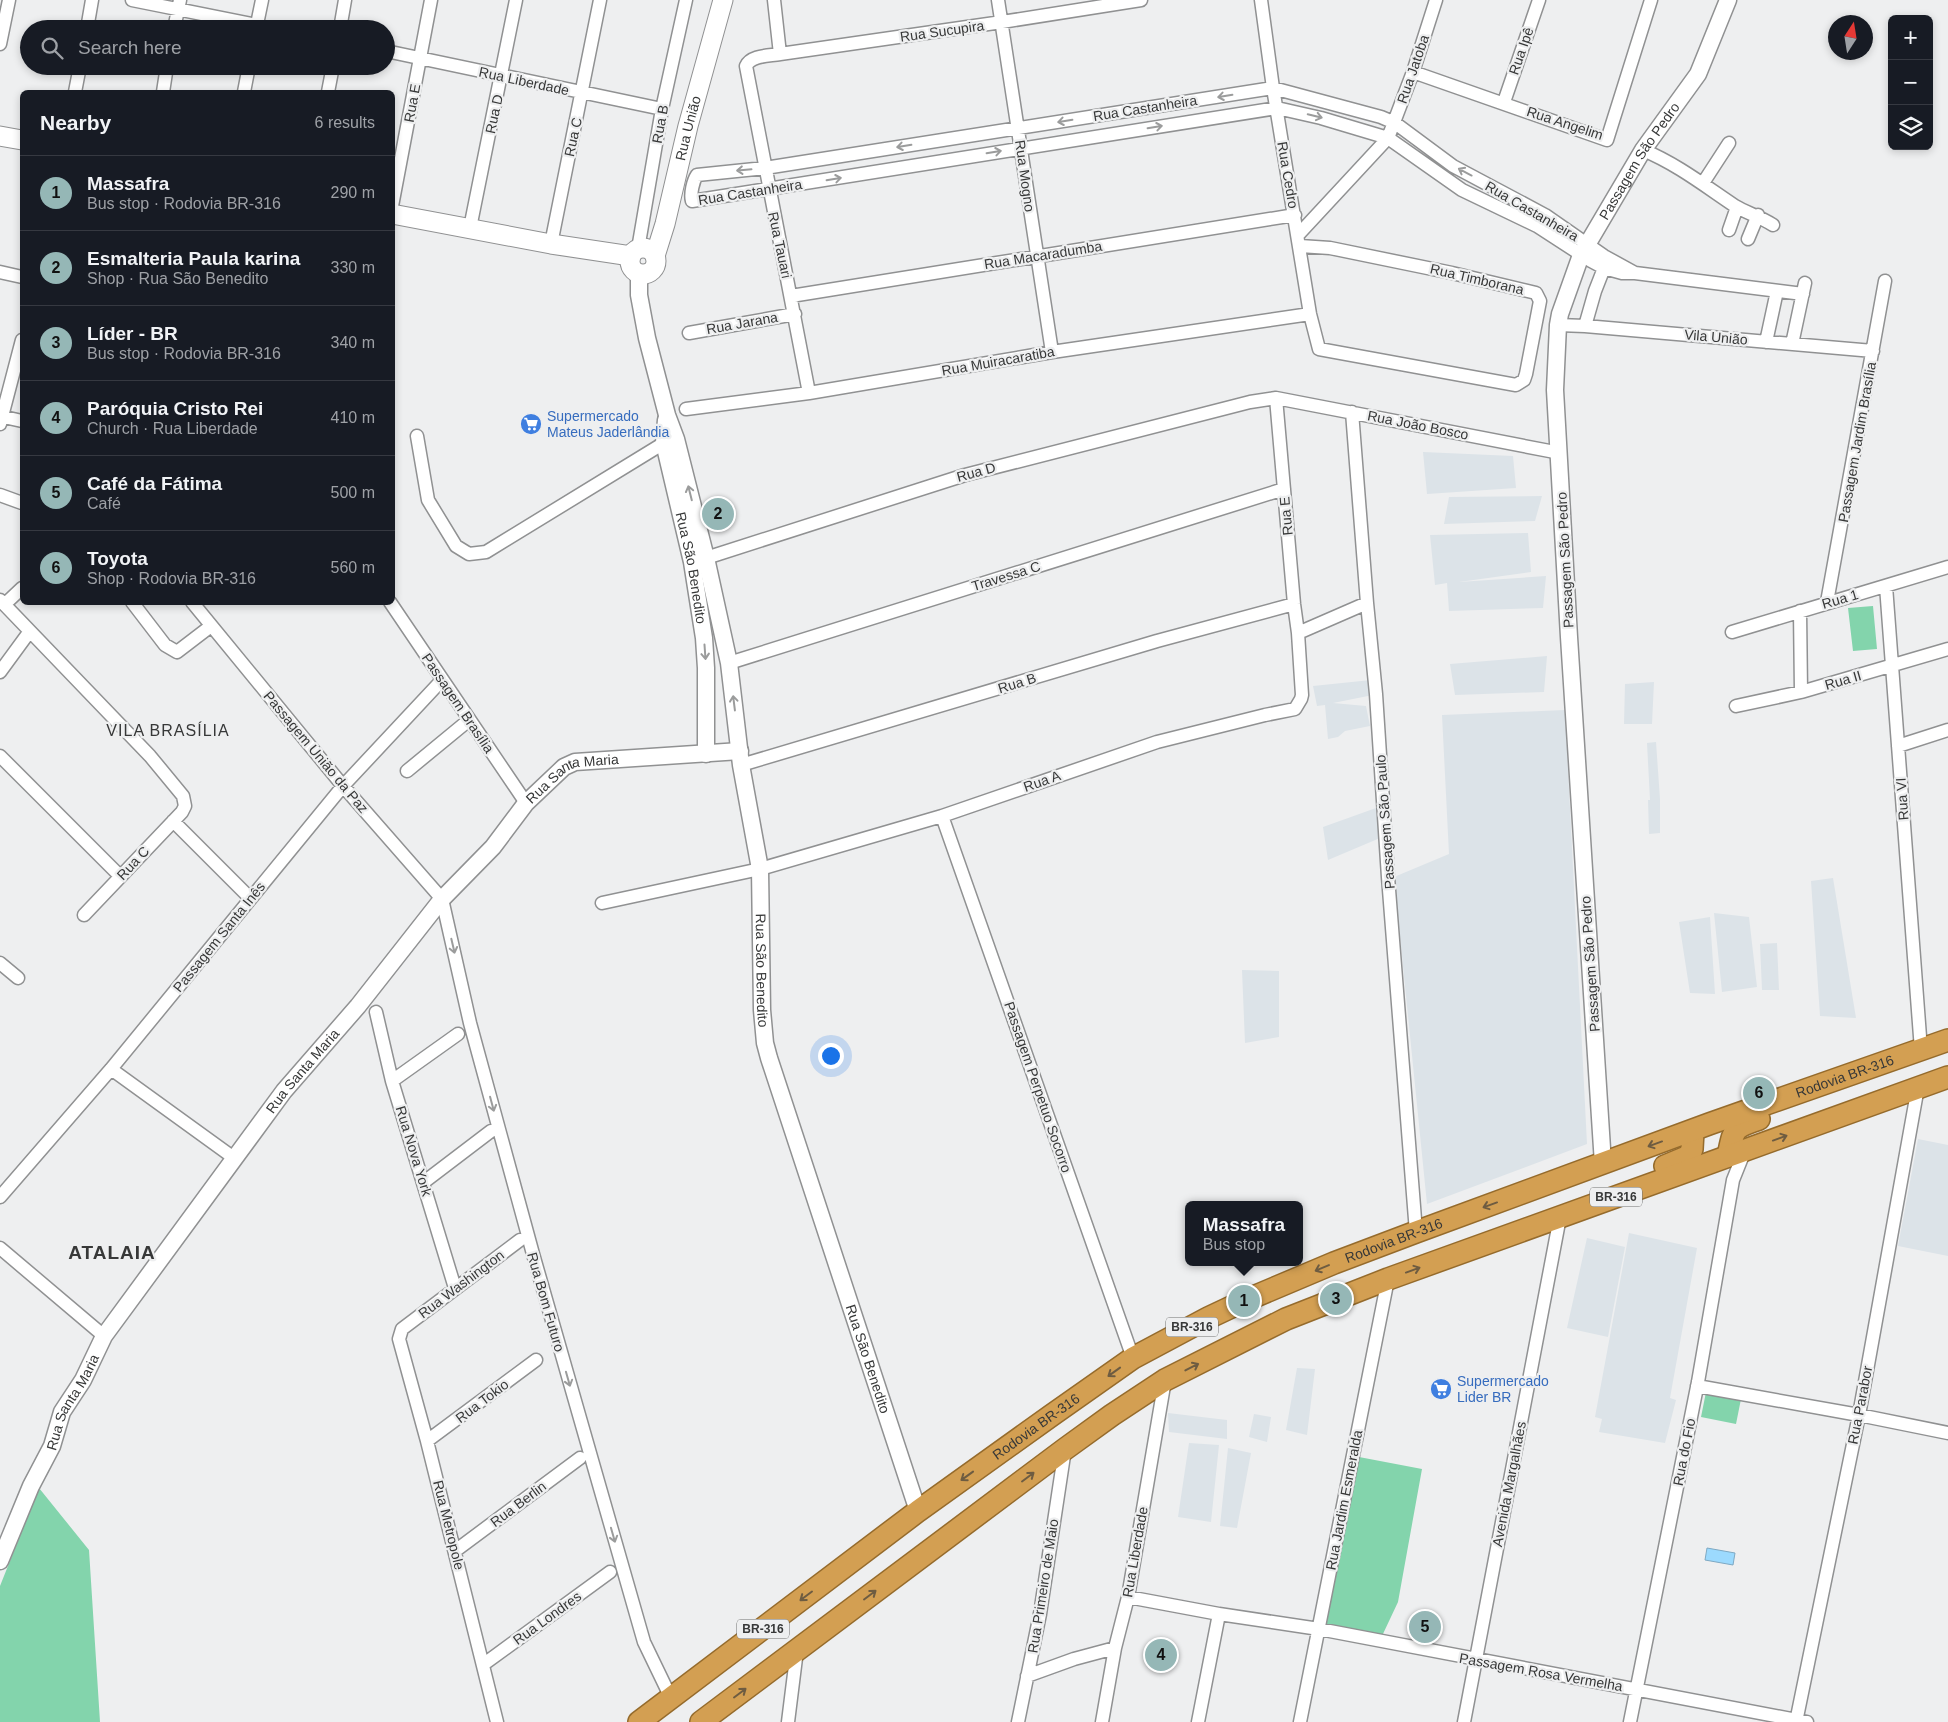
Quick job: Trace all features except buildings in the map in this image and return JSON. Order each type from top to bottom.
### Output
[{"type":"highway","name":"Rodovia BR-316","points":[[671,1698],[918,1511],[1133,1358],[1244,1301],[1334,1263],[1693,1131],[1948,1040]]},
{"type":"highway","points":[[1736,1153],[1734,1131],[1740,1126],[1852,1085],[1885,1062]]},
{"type":"highway","name":"BR-316","points":[[701,1722],[1065,1449],[1165,1380],[1286,1319],[1388,1279],[1948,1077]]},
{"type":"highway","points":[[1588,1207],[1617,1184],[1689,1156],[1692,1149],[1693,1131]]},
{"type":"highway","name":"BR-316","points":[[639,1722],[671,1698]]},
{"type":"main road","name":"Rua União","points":[[642,261],[665,224],[688,126],[724,0]]},
{"type":"main road","points":[[0,136],[20,140]]},
{"type":"main road","points":[[395,215],[642,261]]},
{"type":"street","points":[[0,44],[9,0]]},
{"type":"street","points":[[89,20],[92,0]]},
{"type":"street","points":[[132,0],[179,4],[233,20]]},
{"type":"street","points":[[258,20],[262,0]]},
{"type":"street","points":[[342,20],[346,0]]},
{"type":"street","name":"Rua E","points":[[395,190],[431,0]]},
{"type":"street","name":"Rua D","points":[[470,228],[516,0]]},
{"type":"street","name":"Rua C","points":[[551,244],[600,0]]},
{"type":"street","name":"Rua B","points":[[642,261],[662,109],[686,0]]},
{"type":"street","points":[[774,0],[780,54]]},
{"type":"street","name":"Rua Mogno","points":[[998,0],[1052,352]]},
{"type":"street","name":"Rua Sucupira","points":[[746,66],[753,58],[1141,0]]},
{"type":"street","name":"Rua Cedro","points":[[1261,0],[1310,314],[1319,349]]},
{"type":"street","name":"Rua Jatoba","points":[[1299,240],[1388,138],[1413,72],[1436,0]]},
{"type":"street","name":"Rua Ipê","points":[[1504,102],[1539,0]]},
{"type":"street","name":"Rua Angelim","points":[[1413,72],[1504,102],[1607,140],[1651,0]]},
{"type":"street","name":"Passagem São Pedro","points":[[1603,1164],[1555,390],[1558,325],[1584,249],[1643,150],[1698,74],[1728,0]]},
{"type":"street","points":[[176,20],[179,4]]},
{"type":"street","name":"Rua Liberdade","points":[[395,53],[582,94],[662,109]]},
{"type":"street","name":"Rua Tauari","points":[[746,66],[764,168],[809,394]]},
{"type":"street","points":[[75,90],[78,75]]},
{"type":"street","points":[[163,90],[166,75]]},
{"type":"street","points":[[244,90],[247,75]]},
{"type":"street","points":[[328,90],[331,75]]},
{"type":"street","name":"Rua Castanheira","points":[[1274,88],[1381,117],[1395,123],[1453,166],[1545,215],[1584,249],[1462,190],[1388,138],[1321,118],[1277,108],[692,201],[691,198],[694,179],[697,175],[764,168],[1274,88]]},
{"type":"street","points":[[1702,183],[1729,143]]},
{"type":"street","points":[[1643,150],[1660,157],[1737,207],[1758,215],[1773,224]]},
{"type":"street","points":[[1728,230],[1737,207]]},
{"type":"street","name":"Rua Macaradumba","points":[[791,296],[1295,215]]},
{"type":"street","points":[[1537,226],[1545,215]]},
{"type":"street","points":[[1748,239],[1758,215]]},
{"type":"street","name":"Rua Timborana","points":[[1299,240],[1530,291],[1539,297],[1540,301],[1526,374],[1524,380],[1516,384],[1319,349]]},
{"type":"street","points":[[1584,249],[1604,268],[1622,273],[1777,291],[1804,289],[1792,344]]},
{"type":"street","points":[[1584,249],[1604,256],[1635,273]]},
{"type":"street","name":"Rua São Benedito","points":[[642,261],[639,295],[647,338],[667,415],[676,439],[706,558],[729,663],[740,758],[760,869],[762,1010],[765,1042],[918,1511]]},
{"type":"street","points":[[1585,326],[1604,268]]},
{"type":"street","points":[[0,272],[20,277]]},
{"type":"street","name":"Passagem Jardim Brasília","points":[[1827,602],[1885,281]]},
{"type":"street","points":[[1766,342],[1777,291]]},
{"type":"street","name":"Rua Jarana","points":[[689,333],[794,314]]},
{"type":"street","name":"Rua Muiracaratiba","points":[[686,409],[809,394],[1052,352],[1310,314]]},
{"type":"street","name":"Vila União","points":[[1558,325],[1873,352]]},
{"type":"street","points":[[20,348],[1,419],[20,421]]},
{"type":"street","name":"Rua E","points":[[1276,398],[1298,634],[1300,680]]},
{"type":"street","name":"Rua João Bosco","points":[[1250,402],[1276,398],[1560,453]]},
{"type":"street","name":"Rua D","points":[[706,558],[965,475],[1250,402]]},
{"type":"street","name":"Passagem São Paulo","points":[[1352,412],[1376,694],[1388,876],[1416,1232]]},
{"type":"street","name":"Rua São Benedito","points":[[667,415],[664,442],[692,562],[704,638],[706,754]]},
{"type":"street","points":[[418,436],[428,500],[456,546],[469,554],[486,552],[664,442]]},
{"type":"street","name":"Travessa C","points":[[729,663],[1284,489]]},
{"type":"street","points":[[0,495],[20,502]]},
{"type":"street","name":"Rua 1","points":[[1732,632],[1948,567]]},
{"type":"street","name":"Rua VI","points":[[1886,586],[1921,1050]]},
{"type":"street","points":[[20,589],[3,602],[150,756],[183,796],[185,806],[177,816],[250,898]]},
{"type":"street","points":[[1298,634],[1367,603]]},
{"type":"street","name":"Rua B","points":[[740,758],[1294,604]]},
{"type":"street","points":[[134,605],[165,645],[177,652],[211,626]]},
{"type":"street","name":"Passagem União da Paz","points":[[194,605],[343,786],[442,899]]},
{"type":"street","name":"Passagem Brasília","points":[[392,605],[526,803]]},
{"type":"street","points":[[1800,611],[1801,692]]},
{"type":"street","points":[[0,672],[30,631]]},
{"type":"street","name":"Rua II","points":[[1736,706],[1801,692],[1948,649]]},
{"type":"street","name":"Passagem Santa Inês","points":[[0,1197],[111,1069],[343,786],[442,680]]},
{"type":"street","name":"Rua A","points":[[602,903],[760,869],[942,816],[1157,742],[1295,709],[1301,699],[1300,680]]},
{"type":"street","points":[[408,771],[469,720]]},
{"type":"street","points":[[1898,746],[1948,730]]},
{"type":"street","name":"Rua Santa Maria","points":[[0,1561],[31,1486],[52,1446],[62,1412],[83,1380],[104,1336],[284,1091],[363,999],[442,899],[493,847],[526,803],[564,767],[575,762],[706,754],[740,758]]},
{"type":"street","points":[[0,756],[120,876]]},
{"type":"street","name":"Rua C","points":[[84,915],[177,816]]},
{"type":"street","name":"Passagem Perpetuo Socorro","points":[[942,816],[1133,1358]]},
{"type":"street","name":"Rua Bom Futuro","points":[[442,899],[470,1023],[533,1254],[633,1604],[644,1642],[671,1698]]},
{"type":"street","points":[[0,963],[18,978]]},
{"type":"street","name":"Rua Nova York","points":[[376,1012],[392,1081],[455,1288]]},
{"type":"street","points":[[392,1081],[458,1034]]},
{"type":"street","points":[[111,1069],[234,1158]]},
{"type":"street","name":"Rua Parabor","points":[[1800,1721],[1859,1415],[1918,1088]]},
{"type":"street","points":[[424,1182],[491,1131]]},
{"type":"street","name":"Rua do Fio","points":[[1630,1722],[1698,1386],[1736,1153]]},
{"type":"street","name":"Rua do Fio","points":[[1733,1180],[1736,1153]]},
{"type":"street","name":"Avenida Margalhães","points":[[1464,1722],[1560,1217]]},
{"type":"street","name":"Rua Washington","points":[[402,1330],[520,1240]]},
{"type":"street","points":[[0,1248],[104,1336]]},
{"type":"street","name":"Rua Jardim Esmeralda","points":[[1300,1722],[1388,1279]]},
{"type":"street","name":"Rua Metropole","points":[[402,1330],[399,1339],[428,1441],[497,1722]]},
{"type":"street","name":"Rua Tokio","points":[[428,1441],[536,1360]]},
{"type":"street","name":"Rua Liberdade","points":[[1102,1722],[1115,1648],[1128,1596],[1165,1380]]},
{"type":"street","points":[[1698,1386],[1948,1433]]},
{"type":"street","name":"Rua Primeiro de Maio","points":[[1018,1722],[1040,1614],[1065,1449]]},
{"type":"street","name":"Rua Berlin","points":[[455,1551],[580,1458]]},
{"type":"street","name":"Rua Londres","points":[[484,1664],[610,1572]]},
{"type":"street","name":"Passagem Rosa Vermelha","points":[[1128,1596],[1800,1721]]},
{"type":"street","points":[[1198,1722],[1219,1614]]},
{"type":"street","points":[[1027,1676],[1074,1658],[1115,1648]]},
{"type":"street","points":[[788,1722],[797,1650]]},
{"type":"shaded area","points":[[1423,452],[1513,456],[1516,488],[1427,494]]},
{"type":"shaded area","points":[[1542,496],[1535,521],[1444,524],[1449,497]]},
{"type":"shaded area","points":[[1528,533],[1531,572],[1459,582],[1546,576],[1543,608],[1449,611],[1447,583],[1435,585],[1430,535]]},
{"type":"shaded area","points":[[1547,656],[1544,692],[1455,695],[1450,664]]},
{"type":"shaded area","points":[[1371,680],[1373,695],[1333,703],[1366,706],[1370,726],[1345,731],[1338,737],[1328,739],[1325,705],[1317,706],[1313,686]]},
{"type":"shaded area","points":[[1654,682],[1652,724],[1624,724],[1625,684]]},
{"type":"shaded area","points":[[1565,710],[1587,1144],[1427,1204],[1394,877],[1449,854],[1442,715]]},
{"type":"shaded area","points":[[1656,742],[1660,833],[1649,834],[1648,800],[1650,800],[1647,743]]},
{"type":"shaded area","points":[[1376,808],[1380,838],[1328,860],[1323,827]]},
{"type":"shaded area","points":[[1833,878],[1856,1018],[1820,1016],[1811,881]]},
{"type":"shaded area","points":[[1714,913],[1749,917],[1757,987],[1722,992]]},
{"type":"shaded area","points":[[1710,917],[1715,994],[1690,993],[1679,922]]},
{"type":"shaded area","points":[[1777,943],[1779,990],[1762,990],[1760,944]]},
{"type":"shaded area","points":[[1242,970],[1279,971],[1279,1037],[1245,1043]]},
{"type":"shaded area","points":[[1918,1139],[1948,1145],[1948,1256],[1898,1246]]},
{"type":"shaded area","points":[[1629,1233],[1697,1248],[1670,1398],[1676,1400],[1665,1443],[1599,1432],[1602,1419],[1595,1417]]},
{"type":"shaded area","points":[[1587,1238],[1625,1247],[1608,1337],[1567,1328]]},
{"type":"shaded area","points":[[1297,1368],[1315,1369],[1307,1435],[1286,1430]]},
{"type":"shaded area","points":[[1168,1413],[1227,1420],[1227,1439],[1169,1432]]},
{"type":"shaded area","points":[[1254,1414],[1271,1417],[1267,1442],[1249,1437]]},
{"type":"shaded area","points":[[1189,1443],[1219,1445],[1211,1522],[1178,1517]]},
{"type":"shaded area","points":[[1228,1448],[1251,1453],[1237,1528],[1220,1526]]},
{"type":"green space","points":[[1873,606],[1877,649],[1853,651],[1848,608]]},
{"type":"green space","points":[[1706,1392],[1741,1399],[1736,1424],[1701,1417]]},
{"type":"green space","points":[[1359,1457],[1422,1469],[1398,1602],[1382,1636],[1325,1626]]},
{"type":"green space","points":[[39,1488],[89,1550],[100,1722],[0,1722],[0,1586]]},
{"type":"water","points":[[1707,1548],[1735,1553],[1733,1565],[1705,1560]]},
{"type":"place","name":"Supermercado Mateus Jaderlândia","points":[[531,424]]},
{"type":"place","name":"Esmalteria Paula karina","points":[[718,514]]},
{"type":"place","name":"Toyota","points":[[1759,1093]]},
{"type":"place","name":"Líder - BR","points":[[1336,1299]]},
{"type":"place","name":"Massafra","points":[[1244,1301]]},
{"type":"place","name":"Supermercado Lider BR","points":[[1441,1389]]},
{"type":"place","name":"Café da Fátima","points":[[1425,1627]]},
{"type":"place","name":"Paróquia Cristo Rei","points":[[1161,1655]]},
{"type":"district","name":"VILA BRASÍLIA","points":[[168,730]]},
{"type":"district","name":"ATALAIA","points":[[112,1252]]}]
